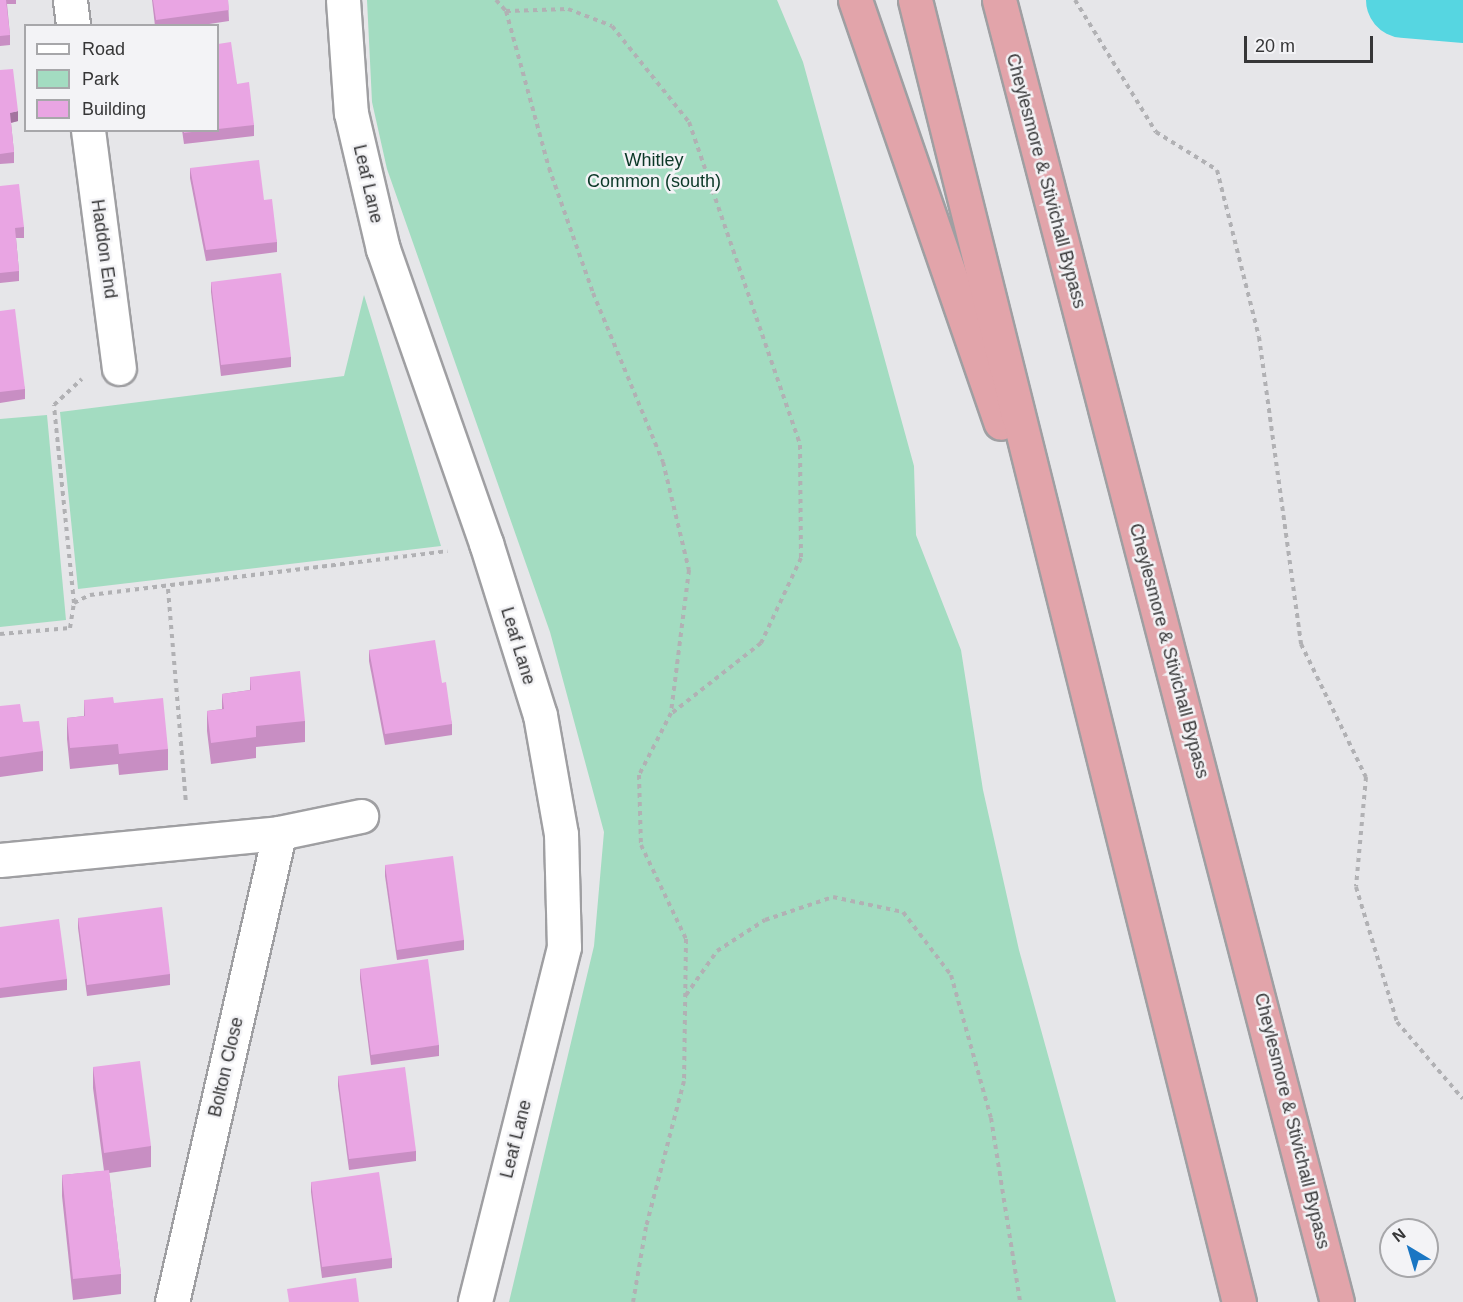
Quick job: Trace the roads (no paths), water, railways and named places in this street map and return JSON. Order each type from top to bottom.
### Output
[{"type":"highway","points":[[855,0],[1074,635]]},
{"type":"highway","points":[[915,0],[1239,1302]]},
{"type":"highway","name":"Cheylesmore & Stivichall Bypass","points":[[999,0],[1337,1302]]},
{"type":"street","points":[[70,0],[73,24]]},
{"type":"street","name":"Leaf Lane","points":[[343,0],[351,113],[383,249],[486,543],[540,715],[561,834],[564,947],[475,1302]]},
{"type":"street","name":"Haddon End","points":[[88,132],[118,356]]},
{"type":"street","points":[[0,860],[190,839],[279,833],[361,816]]},
{"type":"street","name":"Bolton Close","points":[[172,1302],[279,833]]},
{"type":"waterway","points":[[1404,0],[1463,5]]},
{"type":"park label","name":"Whitley Common (south)","points":[[654,171]]}]
